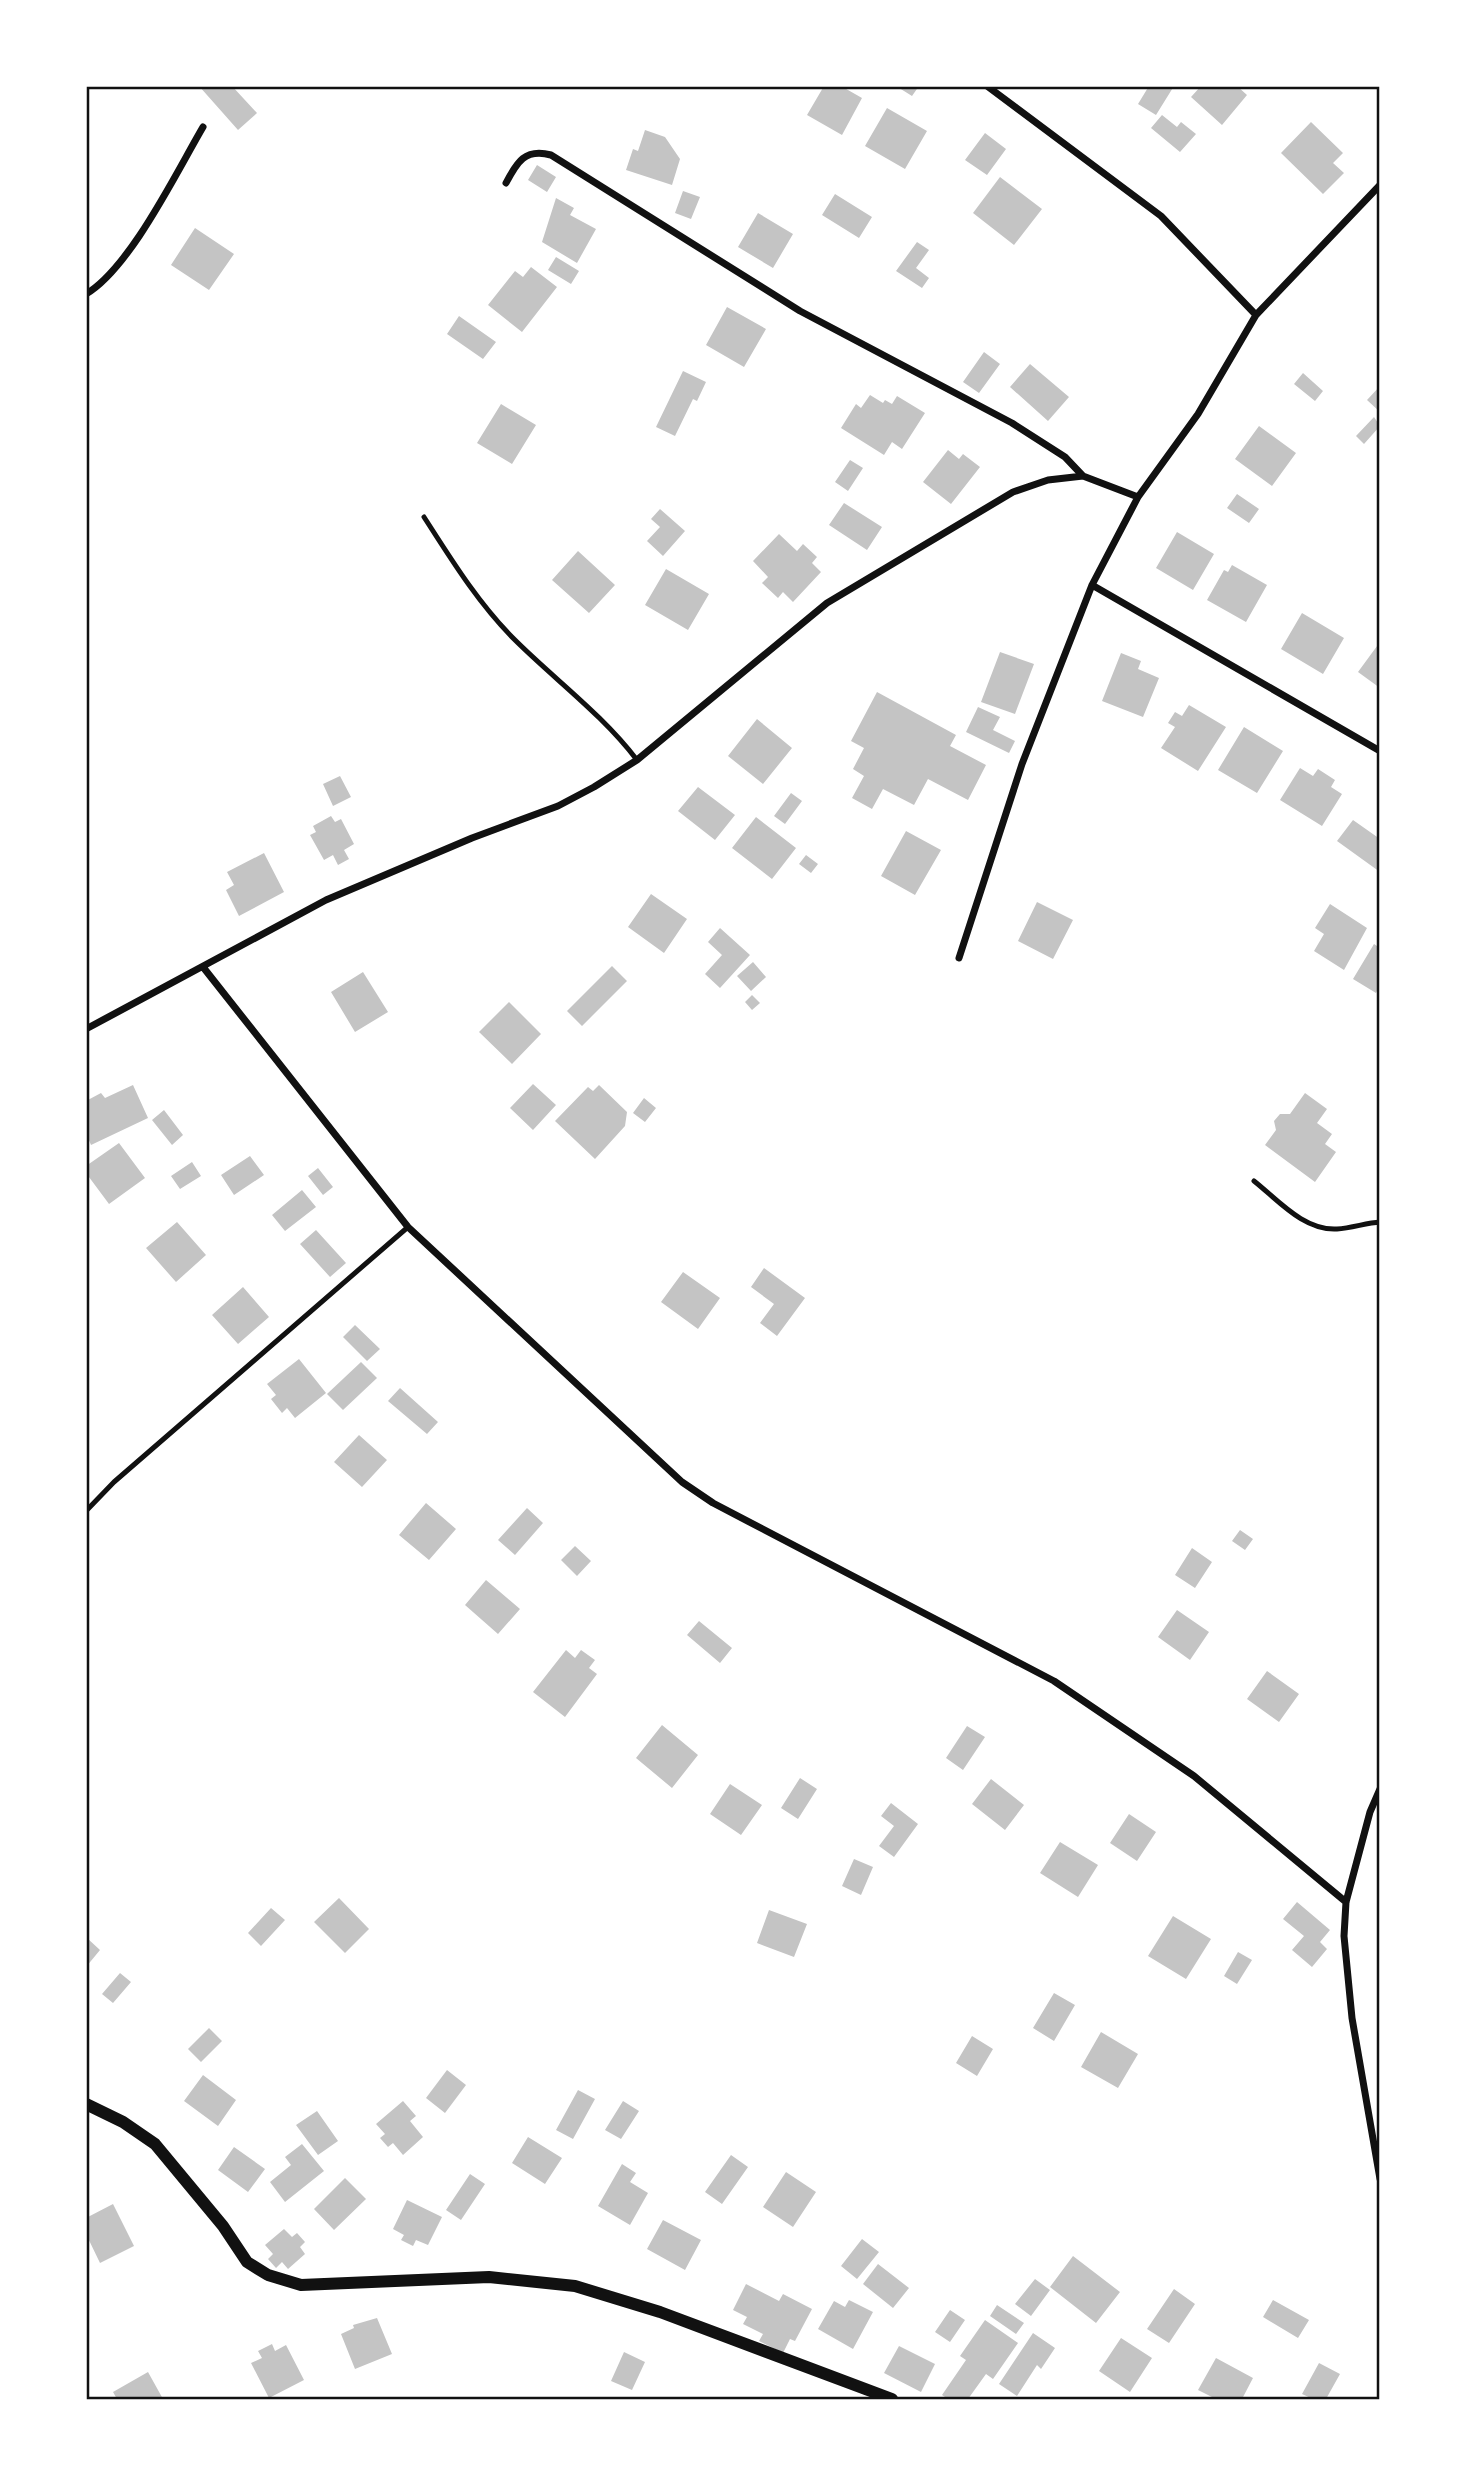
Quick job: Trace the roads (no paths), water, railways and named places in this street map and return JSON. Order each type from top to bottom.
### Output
[{"type":"street","points":[[987,86],[1161,216],[1256,315]]},
{"type":"street","points":[[86,294],[98,287],[118,265],[203,127]]},
{"type":"street","points":[[506,183],[517,162],[527,153],[551,155],[800,311],[1012,422],[1065,457],[1083,476],[1138,497]]},
{"type":"street","points":[[959,958],[1022,764],[1092,585],[1138,497],[1198,414],[1256,315],[1380,185]]},
{"type":"street","points":[[86,1028],[326,900],[472,838],[558,806],[637,760],[827,603],[1013,492],[1048,480],[1083,476]]},
{"type":"street","points":[[1092,585],[1380,751]]},
{"type":"street","points":[[203,967],[408,1227],[682,1482],[713,1503],[1054,1681],[1194,1776],[1346,1902]]},
{"type":"street","points":[[1380,1788],[1370,1812],[1346,1902],[1344,1936],[1352,2018],[1380,2179]]},
{"type":"street","points":[[86,2104],[122,2122],[155,2144],[247,2262],[268,2275],[301,2285],[489,2277],[575,2286],[660,2312],[892,2399]]},
{"type":"lane","points":[[424,517],[460,573],[512,637],[622,740],[637,760]]},
{"type":"lane","points":[[1254,1181],[1300,1219],[1319,1228],[1336,1229],[1380,1222]]},
{"type":"lane","points":[[86,1511],[114,1482],[408,1227]]}]
